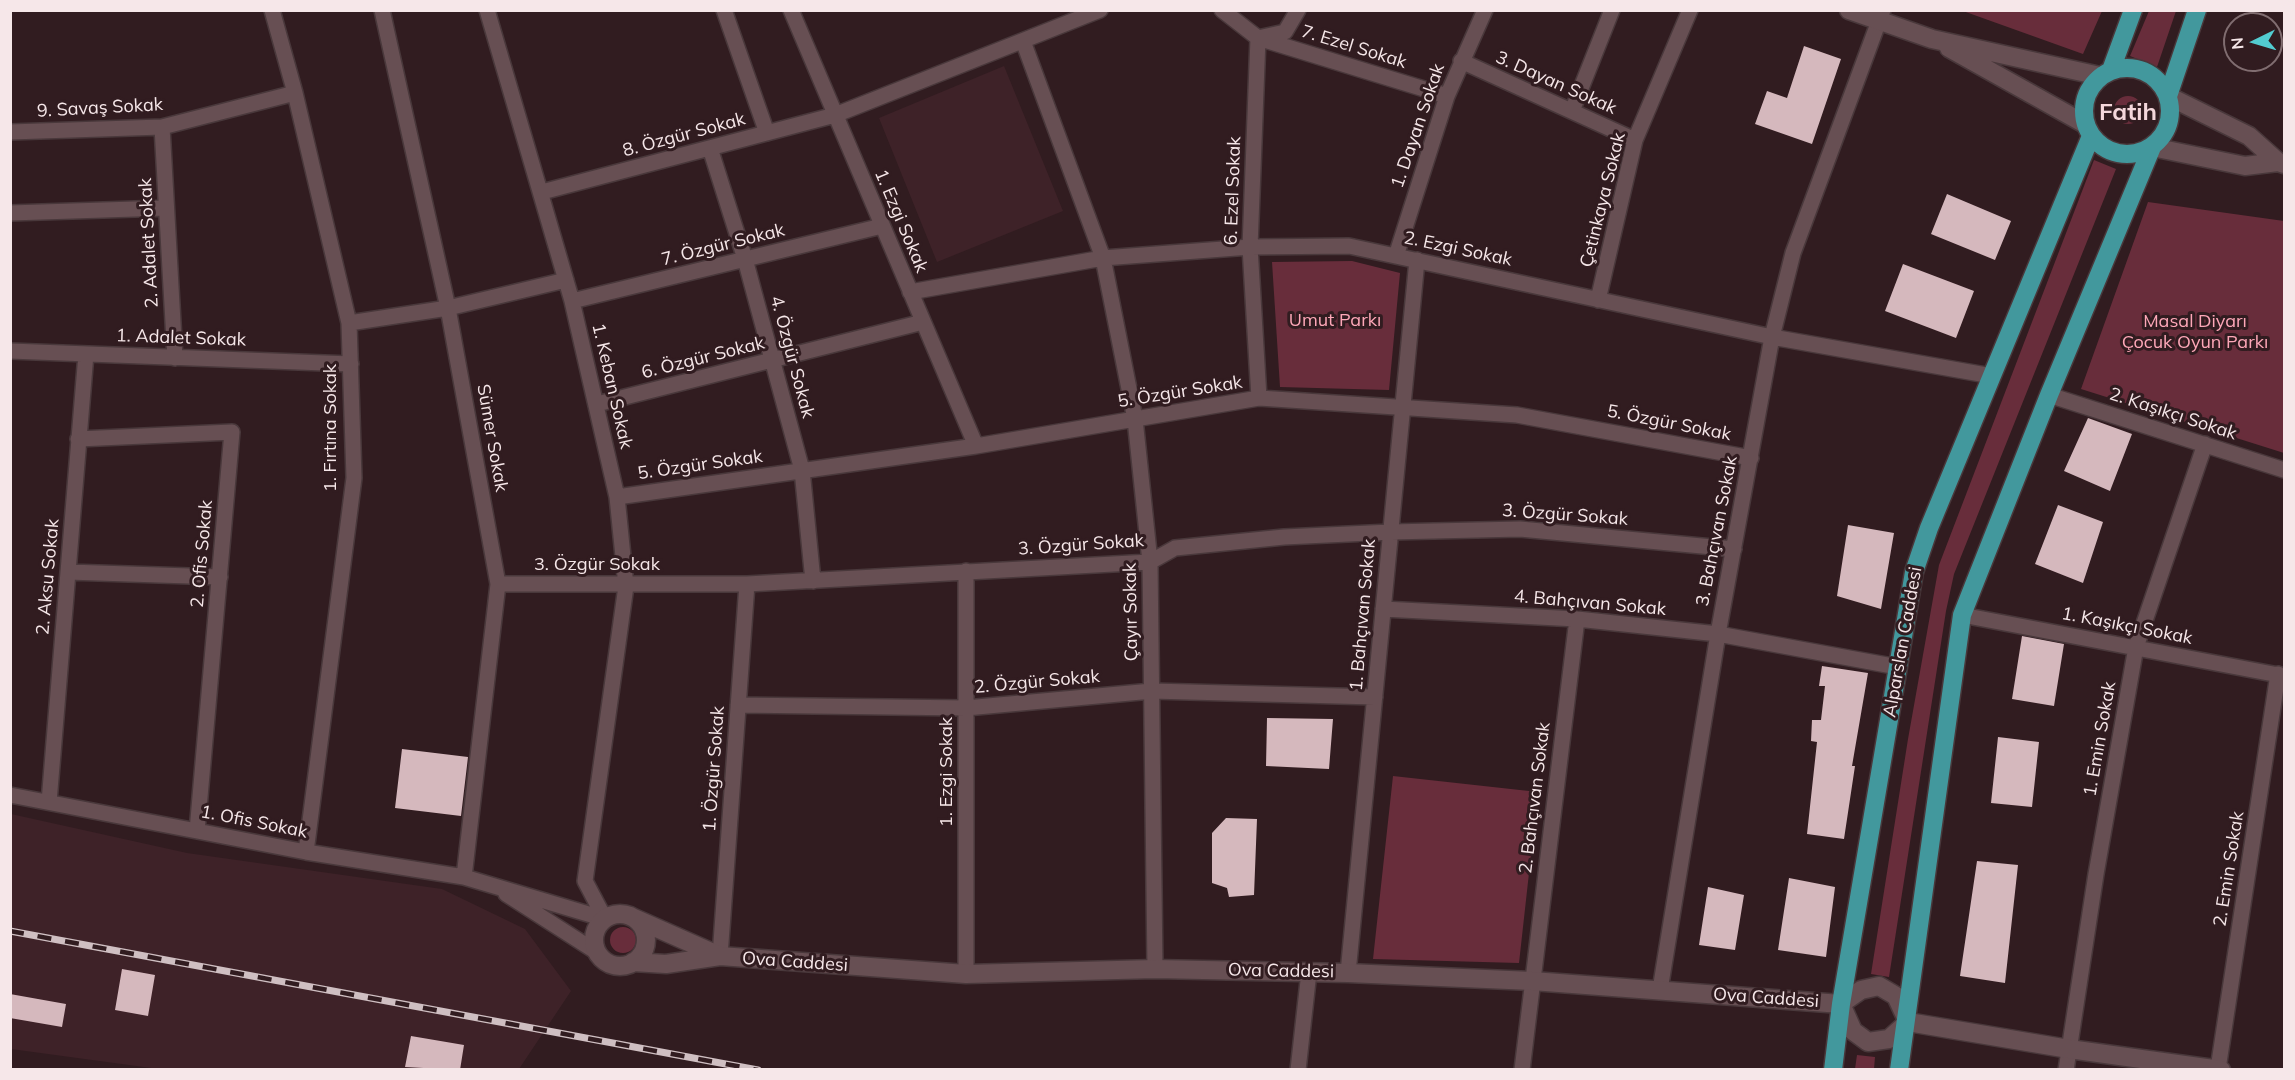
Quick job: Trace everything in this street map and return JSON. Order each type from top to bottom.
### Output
[{"type":"main road","name":"Alparslan Caddesi","points":[[1833,1070],[1841,1004],[1914,572],[1929,528],[1992,376],[2088,130],[2085,98],[2106,73],[2133,10]]},
{"type":"main road","points":[[2168,96],[2197,10]]},
{"type":"main road","points":[[2088,130],[2111,152],[2125,155],[2139,153],[2152,147],[2162,137],[2169,124],[2171,110],[2168,96],[2161,83],[2150,74],[2137,68],[2106,73]]},
{"type":"main road","points":[[1899,1070],[1908,1022],[1962,615],[2049,395],[2152,147]]},
{"type":"street","name":"1. Fırtına Sokak","points":[[272,10],[296,93],[349,323],[351,364],[354,478],[306,852]]},
{"type":"street","name":"Sümer Sokak","points":[[382,10],[448,308],[498,584],[464,877]]},
{"type":"street","name":"1. Keban Sokak","points":[[487,10],[572,301],[617,497],[626,586],[585,881],[605,919]]},
{"type":"street","points":[[724,10],[767,133]]},
{"type":"street","name":"1. Ezgi Sokak","points":[[790,10],[975,446]]},
{"type":"street","name":"8. Özgür Sokak","points":[[542,192],[835,115],[1100,10]]},
{"type":"street","name":"7. Ezel Sokak","points":[[1222,10],[1258,38],[1447,96]]},
{"type":"street","points":[[1258,38],[1285,32],[1298,10]]},
{"type":"street","name":"1. Dayan Sokak","points":[[1396,256],[1447,96],[1485,10]]},
{"type":"street","points":[[1572,111],[1612,10]]},
{"type":"street","name":"Çetinkaya Sokak","points":[[1598,300],[1635,140],[1690,10]]},
{"type":"street","points":[[1849,10],[1881,16],[1932,39],[2088,130]]},
{"type":"street","name":"3. Bahçıvan Sokak","points":[[1660,990],[1718,634],[1772,337],[1793,253],[1881,16]]},
{"type":"street","name":"6. Ezel Sokak","points":[[1258,38],[1250,247],[1259,398]]},
{"type":"street","points":[[1932,39],[2106,73]]},
{"type":"street","name":"Çayır Sokak","points":[[1023,41],[1103,258],[1135,419],[1150,562],[1155,969]]},
{"type":"street","name":"3. Dayan Sokak","points":[[1461,61],[1635,140]]},
{"type":"street","name":"9. Savaş Sokak","points":[[10,132],[162,127],[296,93]]},
{"type":"street","points":[[2168,96],[2249,136],[2282,158]]},
{"type":"street","name":"2. Adalet Sokak","points":[[162,127],[175,358]]},
{"type":"street","points":[[2152,147],[2245,166],[2282,158]]},
{"type":"street","name":"4. Özgür Sokak","points":[[710,148],[746,260],[802,470],[813,581]]},
{"type":"street","points":[[10,213],[166,208]]},
{"type":"street","name":"7. Özgür Sokak","points":[[572,301],[882,226]]},
{"type":"street","name":"2. Ezgi Sokak","points":[[910,292],[1103,258],[1250,247],[1349,246],[1772,337],[1992,376]]},
{"type":"street","name":"1. Bahçıvan Sokak","points":[[1348,973],[1417,261]]},
{"type":"street","points":[[349,323],[448,308],[566,280]]},
{"type":"street","name":"6. Özgür Sokak","points":[[597,404],[923,322]]},
{"type":"street","name":"1. Adalet Sokak","points":[[10,351],[351,364]]},
{"type":"street","name":"2. Aksu Sokak","points":[[49,802],[86,354]]},
{"type":"street","name":"2. Kaşıkçı Sokak","points":[[2049,395],[2284,470]]},
{"type":"street","name":"5. Özgür Sokak","points":[[617,497],[975,446],[1259,398],[1403,405],[1517,415],[1751,458]]},
{"type":"street","name":"2. Ofis Sokak","points":[[78,439],[232,432],[197,831]]},
{"type":"street","name":"1. Emin Sokak","points":[[2066,1070],[2096,874],[2136,647],[2205,444]]},
{"type":"street","name":"3. Özgür Sokak","points":[[498,584],[626,586],[747,584],[1150,562],[1175,548],[1284,537],[1391,532],[1520,529],[1734,549]]},
{"type":"street","name":"1. Ezgi Sokak","points":[[966,571],[966,974]]},
{"type":"street","points":[[68,572],[220,576]]},
{"type":"street","name":"1. Özgür Sokak","points":[[720,956],[747,584]]},
{"type":"street","name":"4. Bahçıvan Sokak","points":[[1383,609],[1577,619],[1718,634],[1898,667]]},
{"type":"street","name":"1. Kaşıkçı Sokak","points":[[1962,615],[2281,675]]},
{"type":"street","name":"2. Bahçıvan Sokak","points":[[1522,1070],[1577,619]]},
{"type":"street","name":"2. Emin Sokak","points":[[2219,1069],[2281,675]]},
{"type":"street","name":"2. Özgür Sokak","points":[[738,705],[966,708],[1152,691],[1375,697]]},
{"type":"street","name":"1. Ofis Sokak","points":[[10,795],[306,852],[464,877],[605,919]]},
{"type":"street","points":[[491,884],[598,953],[609,963],[616,965],[633,962],[666,964],[720,956]]},
{"type":"street","points":[[598,953],[595,934],[605,919],[616,914],[633,917],[720,956]]},
{"type":"street","points":[[633,917],[643,928],[646,936],[643,951],[633,962]]},
{"type":"street","name":"Ova Caddesi","points":[[720,956],[966,974],[1155,969],[1348,973],[1532,981],[1841,1004],[1861,990],[1879,986],[1896,996],[1908,1022],[1889,1039],[1868,1042],[1853,1031],[1841,1004]]},
{"type":"street","points":[[1298,1070],[1310,972]]},
{"type":"street","points":[[1908,1022],[2069,1049],[2219,1069]]},
{"type":"shaded area","points":[[1004,66],[1063,211],[937,262],[879,118]]},
{"type":"shaded area","points":[[11,814],[187,853],[442,889],[525,929],[571,991],[519,1069],[166,1070],[11,1049]]},
{"type":"green space","points":[[1963,11],[2102,11],[2083,54]]},
{"type":"green space","points":[[2149,11],[2176,11],[2157,67],[2130,56]]},
{"type":"green space","points":[[2128,96],[2138,100],[2142,110],[2138,120],[2128,124],[2118,120],[2114,110],[2118,100]]},
{"type":"green space","points":[[2094,160],[2116,169],[1954,574],[1946,611],[1889,977],[1871,974],[1908,739],[1939,565]]},
{"type":"green space","name":"Masal Diyarı Çocuk Oyun Parkı","points":[[2148,202],[2284,221],[2284,453],[2081,389]]},
{"type":"green space","name":"Umut Parkı","points":[[1352,261],[1400,273],[1389,390],[1280,387],[1272,262]]},
{"type":"green space","points":[[1393,776],[1538,792],[1519,963],[1373,959]]},
{"type":"green space","points":[[623,927],[632,931],[636,940],[632,949],[623,953],[614,949],[610,940],[614,931]]},
{"type":"green space","points":[[1857,1055],[1875,1057],[1874,1069],[1855,1069]]},
{"type":"building","points":[[1804,46],[1841,59],[1812,144],[1755,124],[1767,91],[1787,98]]},
{"type":"building","points":[[1947,194],[2011,221],[1995,260],[1931,234]]},
{"type":"building","points":[[1903,264],[1974,291],[1956,338],[1885,311]]},
{"type":"building","points":[[2088,418],[2132,434],[2110,491],[2064,471]]},
{"type":"building","points":[[2058,505],[2103,522],[2083,583],[2035,564]]},
{"type":"building","points":[[1848,525],[1894,533],[1881,609],[1837,596]]},
{"type":"building","points":[[2022,636],[2064,644],[2054,706],[2012,699]]},
{"type":"building","points":[[1822,666],[1868,673],[1852,766],[1855,766],[1844,839],[1807,834],[1817,742],[1811,741],[1812,720],[1821,720],[1825,686],[1819,686]]},
{"type":"building","points":[[1267,718],[1333,719],[1329,769],[1266,766]]},
{"type":"building","points":[[1998,737],[2039,742],[2032,807],[1991,803]]},
{"type":"building","points":[[402,749],[468,757],[461,816],[395,808]]},
{"type":"building","points":[[1226,818],[1257,819],[1254,895],[1229,897],[1227,888],[1212,883],[1212,833]]},
{"type":"building","points":[[1977,861],[2018,865],[2005,983],[1960,976]]},
{"type":"building","points":[[1789,878],[1835,887],[1826,957],[1778,950]]},
{"type":"building","points":[[1708,887],[1744,895],[1735,950],[1699,945]]},
{"type":"building","points":[[122,969],[155,975],[148,1016],[115,1010]]},
{"type":"building","points":[[10,994],[66,1004],[62,1027],[10,1018]]},
{"type":"building","points":[[411,1036],[464,1045],[460,1070],[405,1067]]},
{"type":"railway","points":[[10,931],[758,1070]]},
{"type":"district","name":"Fatih","points":[[2128,113]]}]
